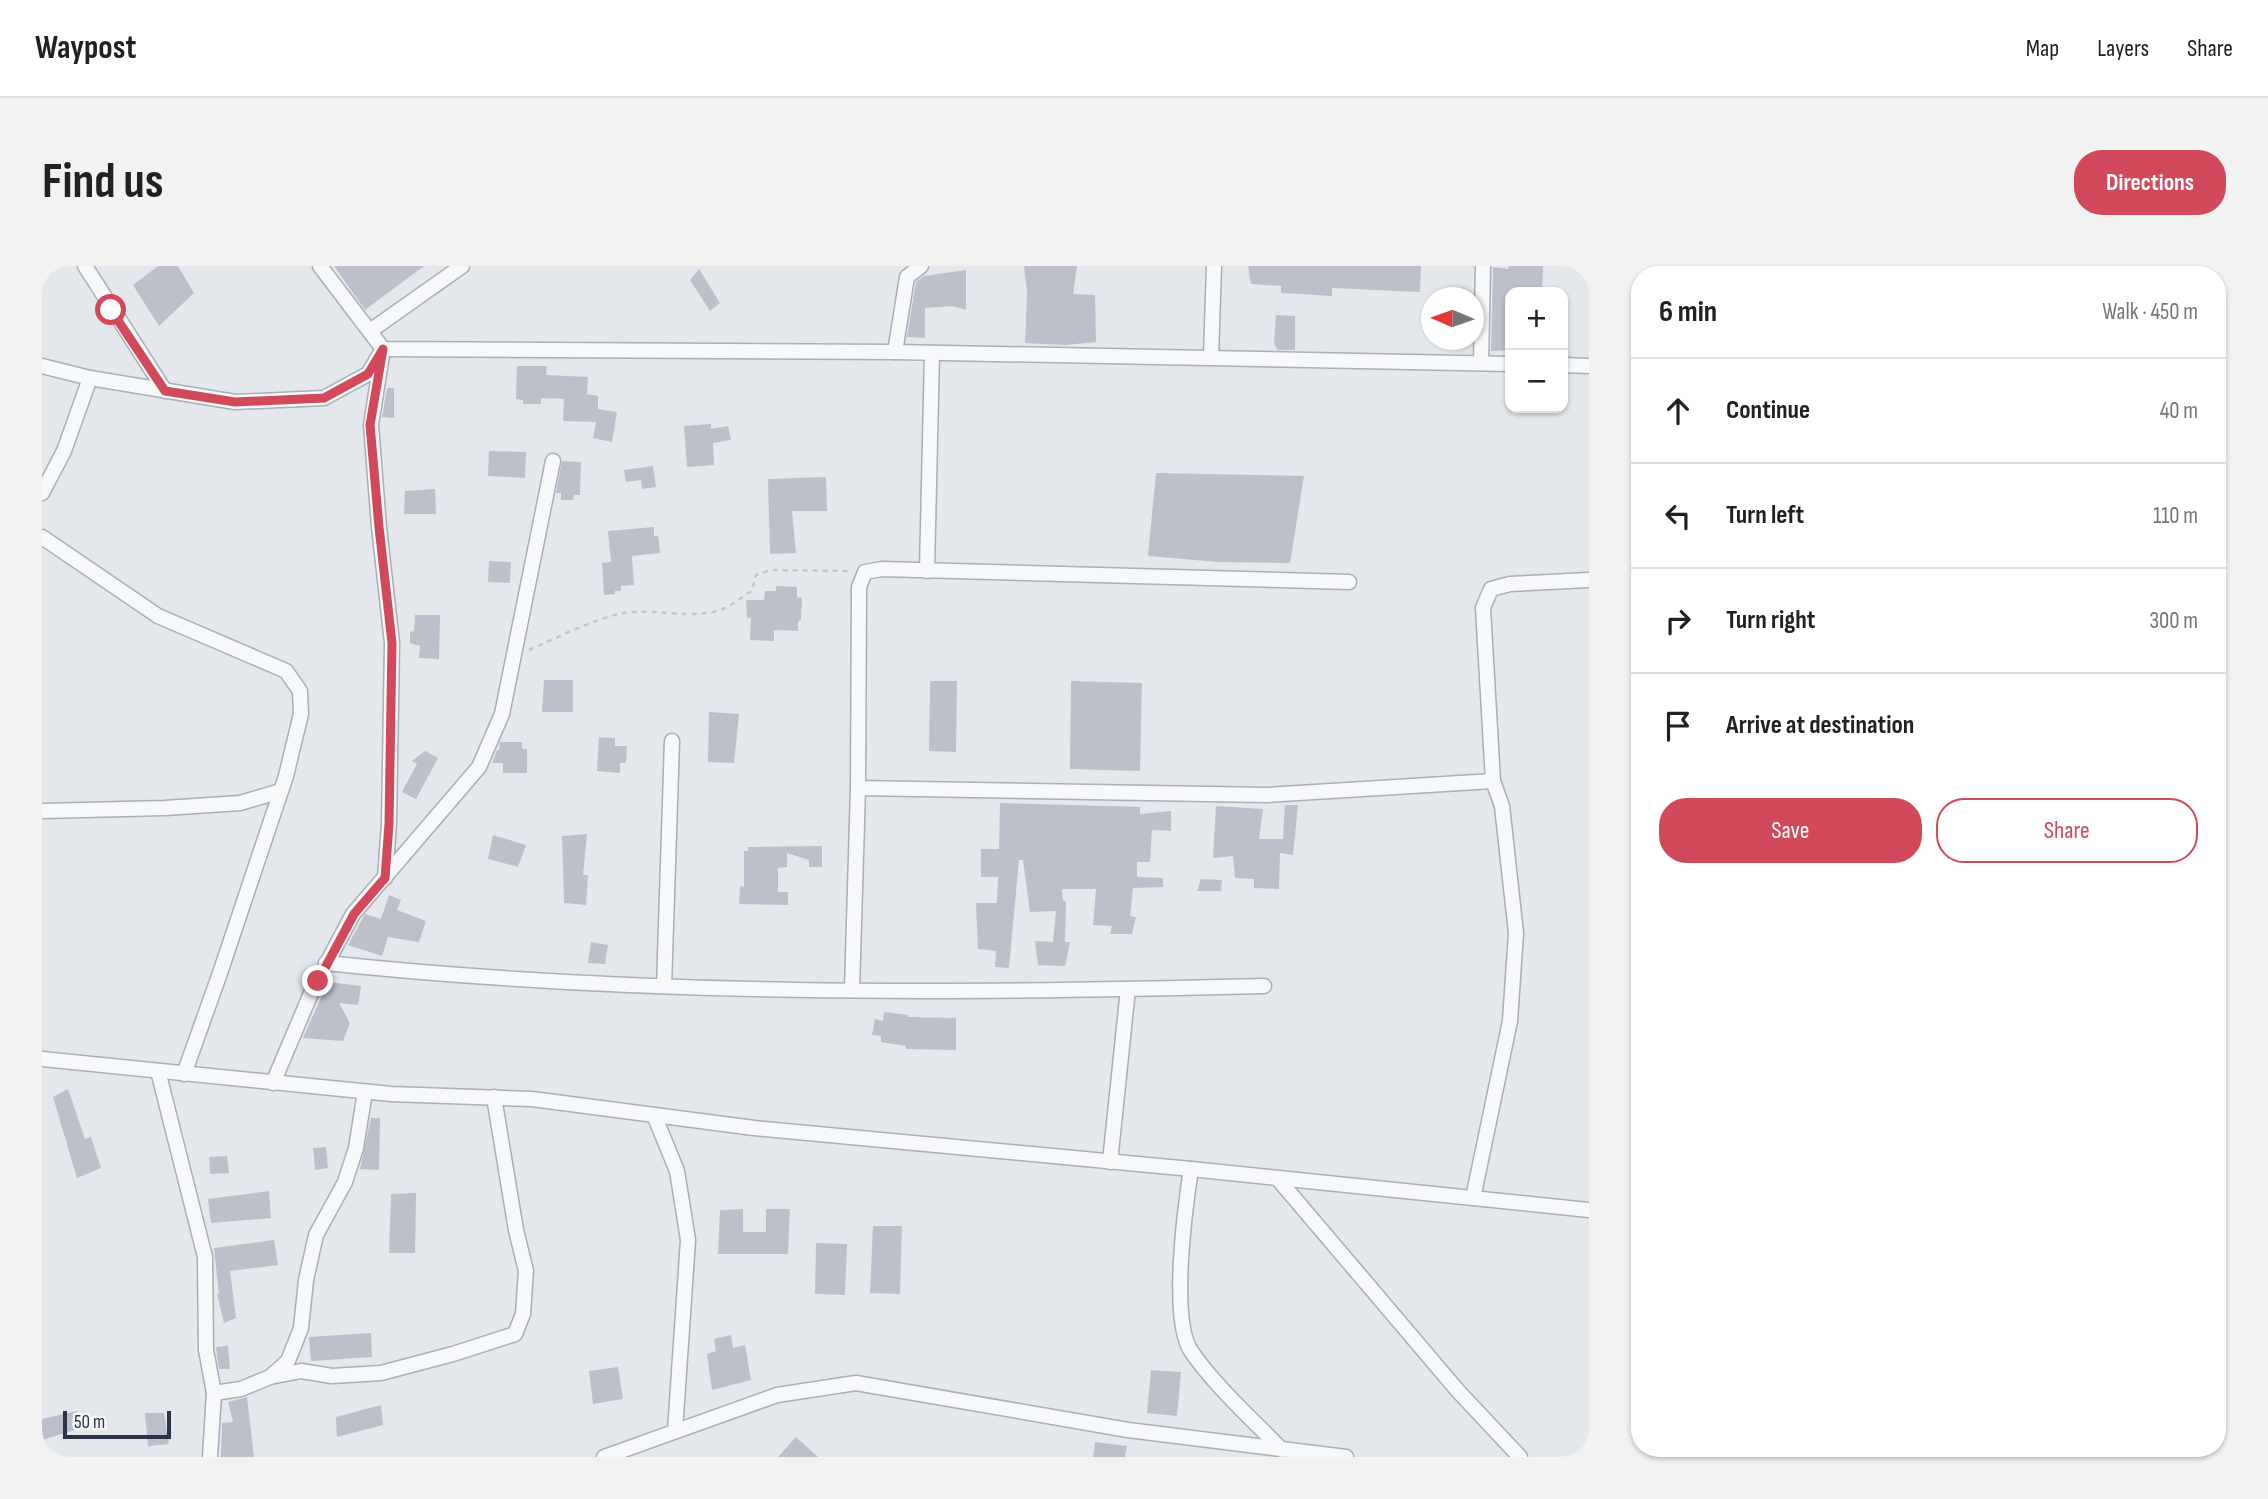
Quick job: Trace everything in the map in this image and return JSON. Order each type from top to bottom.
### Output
[{"type":"street","points":[[85,266],[165,391]]},
{"type":"street","points":[[320,266],[383,349],[370,425],[392,643],[389,824],[385,878]]},
{"type":"street","points":[[370,331],[462,266]]},
{"type":"street","points":[[895,352],[907,277],[922,266]]},
{"type":"street","points":[[1211,357],[1214,266]]},
{"type":"street","points":[[1481,363],[1483,266]]},
{"type":"street","points":[[42,366],[90,379],[235,402],[324,398],[368,374],[383,349]]},
{"type":"street","points":[[383,349],[895,352],[1505,364]]},
{"type":"street","points":[[927,570],[932,353]]},
{"type":"street","points":[[1568,365],[1589,366]]},
{"type":"street","points":[[42,493],[64,451],[90,379]]},
{"type":"street","points":[[273,1083],[312,990],[354,914],[479,767],[502,714],[553,461]]},
{"type":"street","points":[[42,537],[158,616],[286,671],[300,691],[301,714],[281,791],[184,1074]]},
{"type":"street","points":[[852,990],[858,788],[859,587],[865,572],[882,569],[1349,582]]},
{"type":"street","points":[[1473,1198],[1510,1021],[1516,933],[1502,806],[1493,781],[1483,608],[1491,589],[1510,584],[1588,580]]},
{"type":"street","points":[[664,986],[673,741]]},
{"type":"street","points":[[858,788],[1267,795],[1493,781]]},
{"type":"street","points":[[42,811],[240,803],[281,791]]},
{"type":"street","points":[[326,963],[429,974],[664,986],[1015,992],[1264,986]]},
{"type":"street","points":[[1110,1161],[1128,989]]},
{"type":"street","points":[[42,1059],[365,1092],[532,1099],[754,1128],[1589,1210]]},
{"type":"street","points":[[158,1071],[205,1257],[206,1350],[214,1393],[210,1457]]},
{"type":"street","points":[[270,1377],[288,1361],[301,1328],[306,1280],[316,1235],[345,1182],[356,1148],[365,1092]]},
{"type":"street","points":[[214,1393],[241,1389],[270,1377],[301,1371],[332,1376],[381,1373],[515,1334],[523,1314],[526,1271],[494,1097]]},
{"type":"street","points":[[654,1115],[677,1171],[688,1240],[675,1431]]},
{"type":"street","points":[[1191,1169],[1182,1231],[1182,1317],[1189,1349],[1282,1450]]},
{"type":"street","points":[[1278,1179],[1458,1391],[1520,1457]]},
{"type":"street","points":[[604,1457],[778,1395],[856,1383],[1128,1430],[1346,1457]]},
{"type":"path","points":[[513,658],[565,634],[620,614],[703,614],[725,608],[752,591],[756,575],[771,570],[825,569],[865,572]]},
{"type":"building","points":[[158,266],[178,266],[194,293],[159,326],[133,285]]},
{"type":"building","points":[[334,266],[424,266],[365,310]]},
{"type":"building","points":[[1024,266],[1077,266],[1073,294],[1095,295],[1096,342],[1065,345],[1025,343],[1027,292]]},
{"type":"building","points":[[1248,266],[1421,266],[1420,292],[1332,288],[1332,296],[1281,293],[1281,286],[1251,284]]},
{"type":"building","points":[[1509,266],[1543,266],[1542,287],[1505,287],[1505,350],[1491,351],[1493,267],[1508,269]]},
{"type":"building","points":[[699,269],[720,303],[710,311],[690,280]]},
{"type":"building","points":[[966,270],[966,310],[953,306],[925,308],[925,338],[907,337],[916,282],[924,276]]},
{"type":"building","points":[[1276,315],[1295,316],[1295,350],[1278,350],[1274,344]]},
{"type":"building","points":[[517,366],[547,366],[546,375],[588,377],[587,394],[598,396],[598,409],[617,412],[612,442],[593,438],[596,422],[563,421],[564,399],[541,398],[541,404],[523,404],[523,400],[516,399]]},
{"type":"building","points":[[387,388],[394,388],[394,418],[382,417]]},
{"type":"building","points":[[711,424],[711,429],[728,426],[731,440],[713,443],[714,465],[687,467],[684,426]]},
{"type":"building","points":[[489,451],[526,452],[525,478],[488,476]]},
{"type":"building","points":[[562,461],[581,462],[580,495],[574,495],[573,500],[561,500],[561,493],[556,493]]},
{"type":"building","points":[[653,466],[656,487],[642,489],[641,480],[626,482],[624,470]]},
{"type":"building","points":[[1156,473],[1304,476],[1290,563],[1218,562],[1148,556]]},
{"type":"building","points":[[826,477],[827,511],[792,511],[796,553],[770,554],[768,479]]},
{"type":"building","points":[[435,489],[436,514],[404,514],[405,491]]},
{"type":"building","points":[[654,527],[660,553],[632,556],[634,585],[621,586],[621,591],[604,595],[602,563],[611,562],[608,531]]},
{"type":"building","points":[[489,561],[511,562],[510,583],[488,582]]},
{"type":"building","points":[[776,586],[797,587],[797,597],[802,598],[798,631],[774,630],[774,641],[750,640],[751,618],[747,618],[746,600],[764,600],[765,591],[776,591]]},
{"type":"building","points":[[415,615],[440,615],[439,659],[419,658],[420,646],[410,643]]},
{"type":"building","points":[[544,680],[573,680],[573,712],[542,712]]},
{"type":"building","points":[[930,681],[957,681],[956,752],[929,751]]},
{"type":"building","points":[[1071,681],[1142,683],[1140,771],[1070,769]]},
{"type":"building","points":[[709,712],[739,714],[734,763],[708,762]]},
{"type":"building","points":[[599,737],[615,738],[615,746],[627,746],[626,763],[620,763],[620,773],[597,771]]},
{"type":"building","points":[[500,742],[522,742],[522,749],[527,749],[527,773],[503,773],[503,763],[492,763]]},
{"type":"building","points":[[425,751],[438,758],[416,799],[402,792],[417,764],[412,761]]},
{"type":"building","points":[[1000,803],[1140,807],[1140,814],[1171,811],[1171,831],[1152,830],[1150,862],[1137,862],[1137,877],[1163,878],[1163,887],[1133,888],[1130,916],[1136,917],[1132,934],[1110,934],[1112,926],[1093,925],[1096,889],[1062,889],[1063,901],[1066,901],[1065,942],[1070,942],[1065,966],[1038,965],[1035,941],[1053,942],[1056,911],[1030,912],[1023,860],[1019,860],[1009,968],[995,967],[996,951],[978,949],[976,903],[997,903],[998,877],[981,877],[981,849],[999,849]]},
{"type":"building","points":[[1285,805],[1298,805],[1293,855],[1280,853],[1279,889],[1254,888],[1254,879],[1235,878],[1233,856],[1213,858],[1216,806],[1263,809],[1259,839],[1283,839]]},
{"type":"building","points":[[587,834],[583,875],[588,875],[586,905],[564,903],[562,836]]},
{"type":"building","points":[[493,835],[526,845],[518,867],[488,859]]},
{"type":"building","points":[[822,846],[822,867],[809,867],[809,860],[787,853],[787,867],[778,868],[778,892],[788,892],[788,905],[739,904],[740,886],[744,887],[744,851],[748,851],[748,847]]},
{"type":"building","points":[[1201,879],[1222,880],[1221,891],[1197,891]]},
{"type":"building","points":[[389,895],[401,900],[397,910],[426,921],[419,942],[388,937],[382,956],[348,945],[365,914],[381,919]]},
{"type":"building","points":[[591,942],[608,945],[605,964],[588,963]]},
{"type":"building","points":[[328,982],[361,986],[358,1005],[339,1003],[350,1023],[343,1041],[303,1038]]},
{"type":"building","points":[[884,1012],[908,1017],[956,1018],[956,1050],[906,1049],[906,1046],[881,1042],[881,1036],[872,1035],[875,1019],[883,1021]]},
{"type":"building","points":[[68,1089],[85,1139],[91,1137],[101,1168],[77,1178],[53,1097]]},
{"type":"building","points":[[371,1118],[380,1118],[379,1170],[360,1169]]},
{"type":"building","points":[[326,1147],[328,1168],[315,1170],[313,1148]]},
{"type":"building","points":[[227,1156],[229,1173],[210,1174],[209,1157]]},
{"type":"building","points":[[269,1191],[271,1218],[211,1223],[208,1199]]},
{"type":"building","points":[[416,1193],[415,1253],[389,1253],[391,1194]]},
{"type":"building","points":[[743,1209],[743,1232],[766,1232],[766,1209],[790,1209],[788,1254],[718,1254],[720,1210]]},
{"type":"building","points":[[873,1226],[902,1226],[900,1294],[870,1293]]},
{"type":"building","points":[[274,1240],[278,1265],[230,1271],[236,1318],[224,1323],[217,1294],[214,1248]]},
{"type":"building","points":[[816,1243],[847,1244],[845,1295],[815,1294]]},
{"type":"building","points":[[371,1333],[372,1357],[311,1361],[309,1337]]},
{"type":"building","points":[[731,1335],[733,1348],[745,1345],[751,1380],[712,1390],[707,1354],[716,1351],[714,1339]]},
{"type":"building","points":[[228,1346],[230,1369],[219,1369],[216,1347]]},
{"type":"building","points":[[618,1367],[623,1399],[593,1404],[589,1371]]},
{"type":"building","points":[[1151,1370],[1181,1372],[1177,1416],[1147,1413]]},
{"type":"building","points":[[247,1397],[254,1457],[221,1457],[222,1423],[233,1422],[228,1402]]},
{"type":"building","points":[[381,1405],[383,1425],[337,1437],[336,1417]]},
{"type":"building","points":[[77,1411],[78,1429],[42,1440],[42,1419]]},
{"type":"building","points":[[145,1413],[164,1413],[169,1444],[148,1446]]},
{"type":"building","points":[[796,1437],[818,1457],[778,1457]]},
{"type":"building","points":[[1095,1442],[1127,1446],[1125,1457],[1093,1457]]},
{"type":"route","points":[[111,310],[165,391],[235,402],[324,398],[368,374],[383,349],[370,425],[392,643],[389,824],[385,878],[354,914],[318,981]]}]
